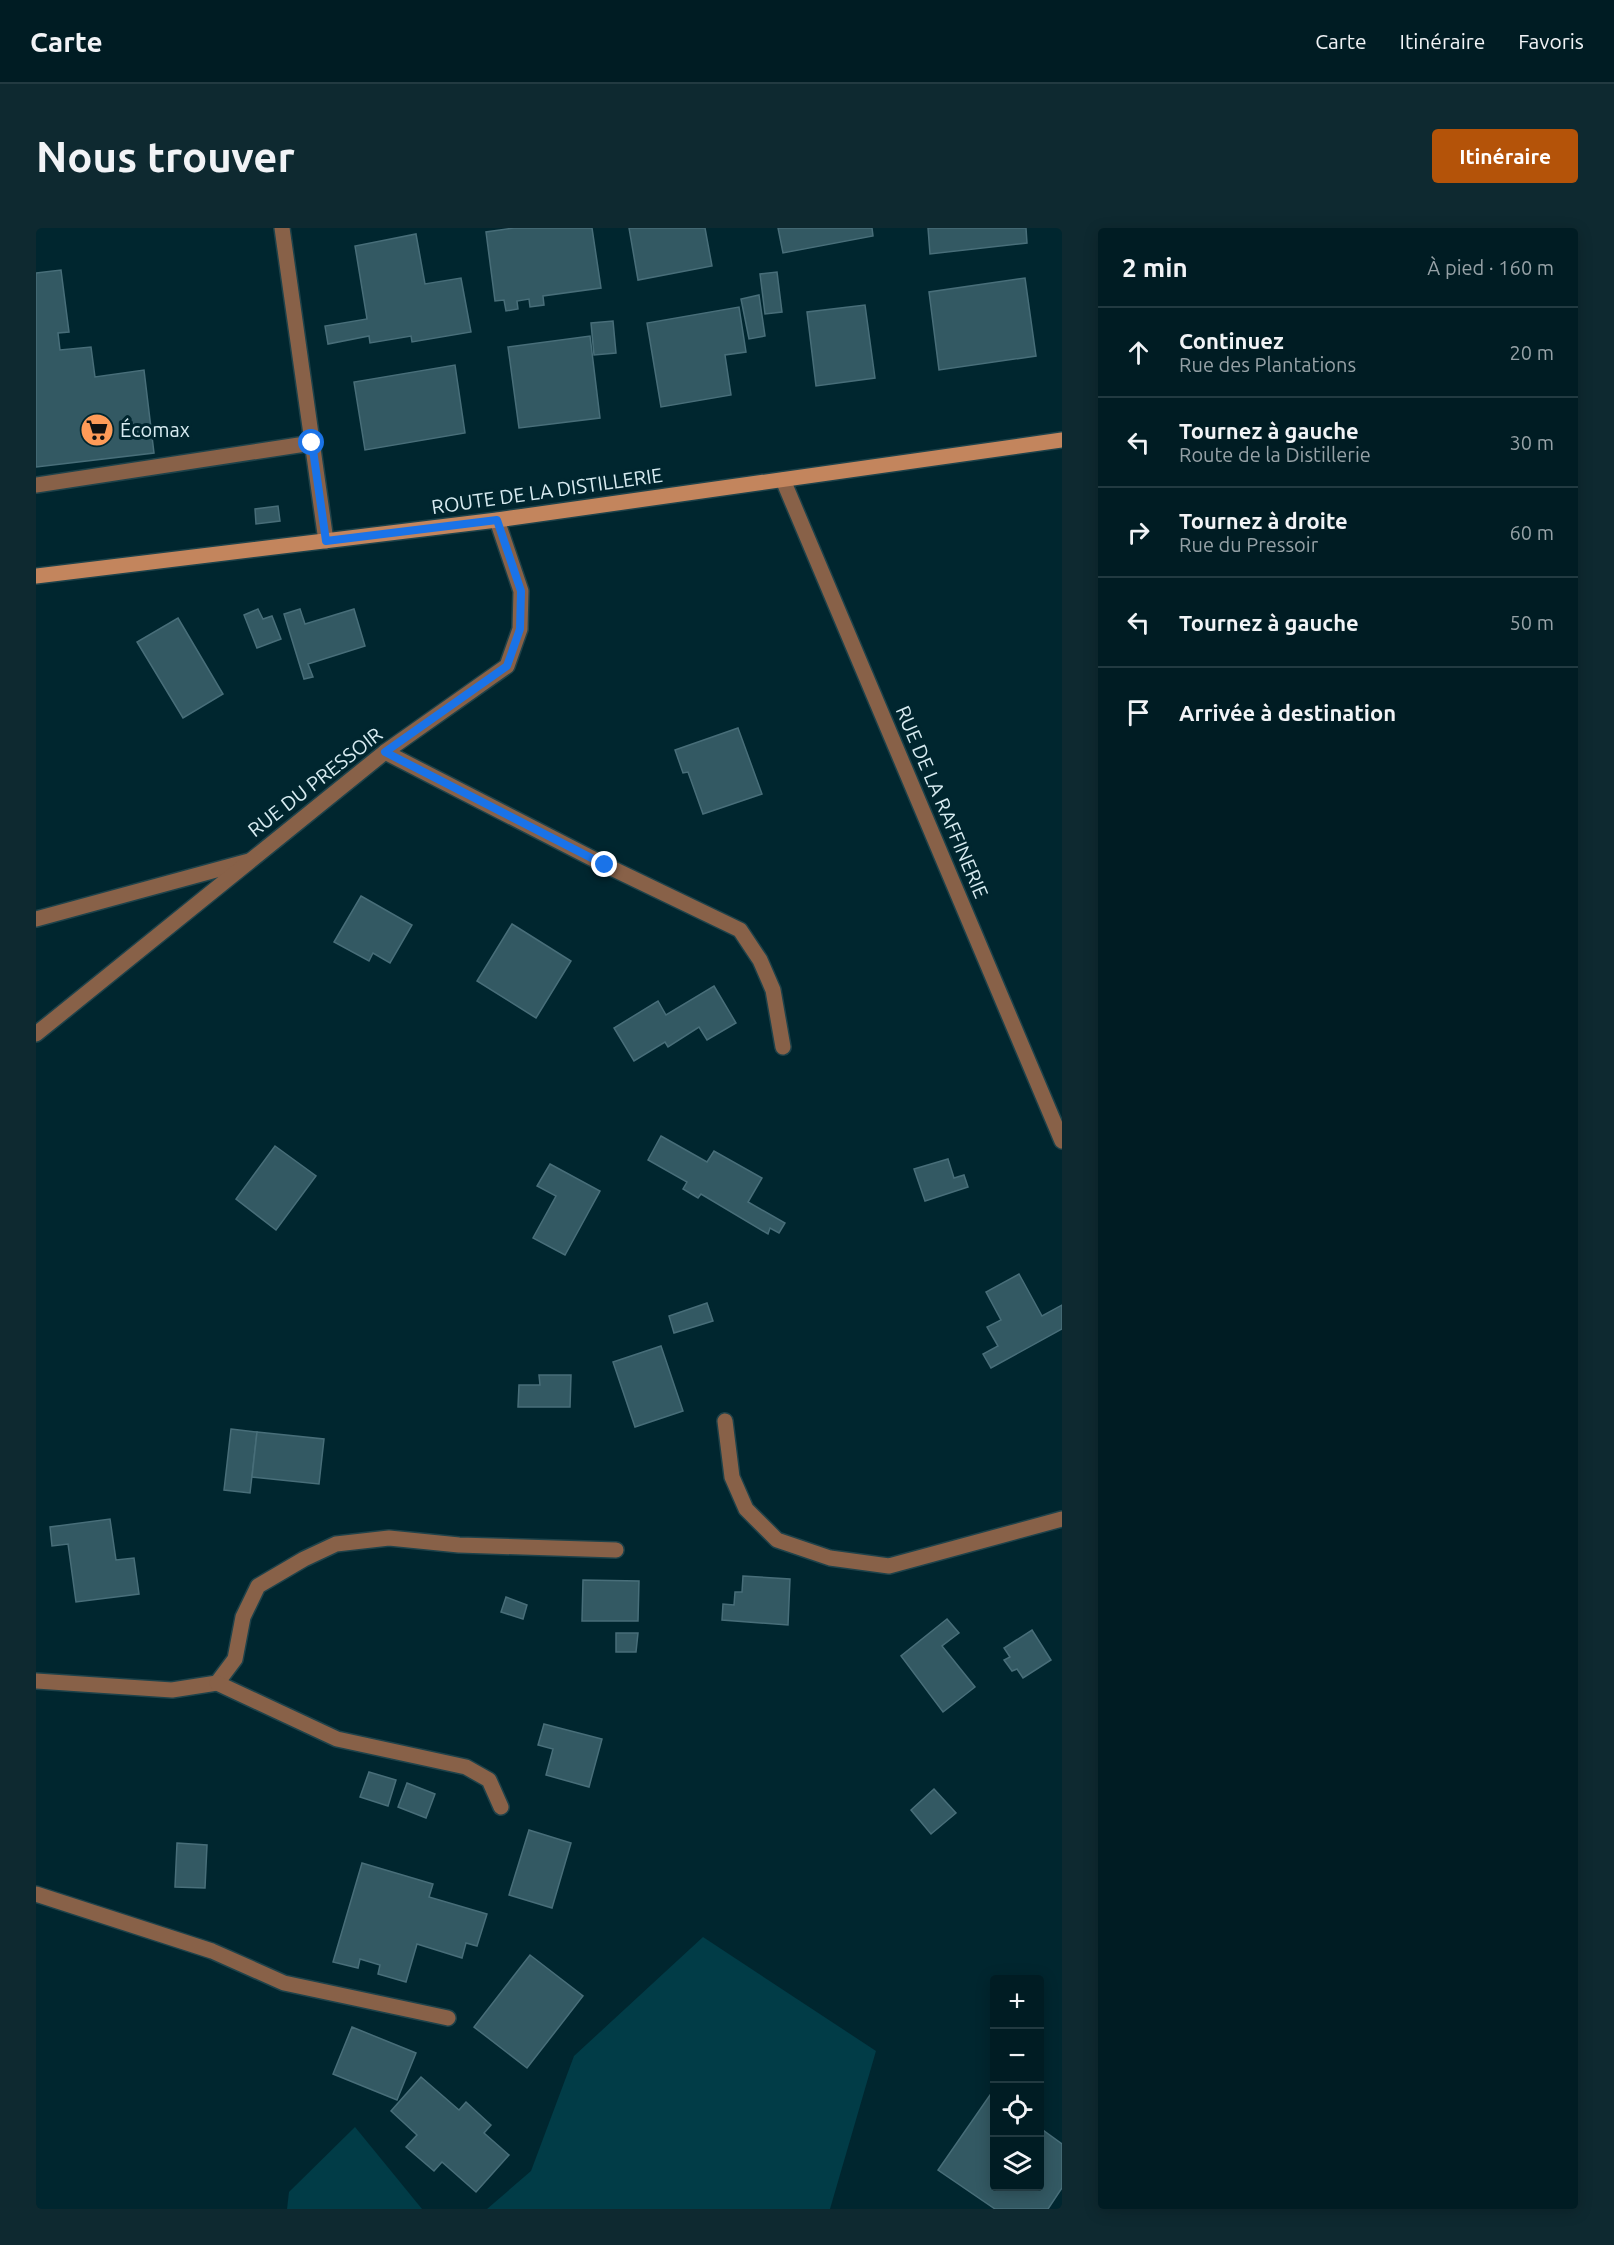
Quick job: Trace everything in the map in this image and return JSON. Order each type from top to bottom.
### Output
[{"type":"street","points":[[282,228],[326,541]]},
{"type":"street","name":"ROUTE DE LA DISTILLERIE","points":[[36,576],[497,520],[1062,440]]},
{"type":"street","points":[[36,485],[312,443]]},
{"type":"street","name":"RUE DE LA RAFFINERIE","points":[[783,480],[1062,1141]]},
{"type":"street","name":"RUE DU PRESSOIR","points":[[36,1034],[385,752],[507,666],[520,629],[521,591],[497,520]]},
{"type":"street","points":[[385,752],[605,865],[740,930],[760,960],[773,990],[783,1047]]},
{"type":"street","points":[[36,919],[249,861]]},
{"type":"street","points":[[725,1421],[732,1477],[746,1509],[777,1540],[830,1558],[889,1566],[1062,1519]]},
{"type":"street","points":[[217,1683],[235,1659],[243,1617],[258,1586],[304,1558],[336,1544],[388,1538],[459,1545],[616,1550]]},
{"type":"street","points":[[36,1681],[172,1690],[217,1683],[337,1738],[466,1767],[489,1780],[501,1808]]},
{"type":"street","points":[[36,1894],[212,1951],[284,1983],[448,2018]]},
{"type":"shaded area","points":[[703,1937],[876,2051],[830,2209],[487,2209],[531,2171],[574,2056]]},
{"type":"shaded area","points":[[355,2127],[422,2209],[287,2209],[289,2192]]},
{"type":"building","points":[[514,228],[592,228],[601,288],[543,296],[544,305],[530,307],[529,299],[517,301],[518,309],[506,311],[504,300],[495,301],[486,232]]},
{"type":"building","points":[[629,228],[705,228],[712,266],[638,280]]},
{"type":"building","points":[[778,228],[872,228],[873,236],[783,253]]},
{"type":"building","points":[[928,228],[1026,228],[1027,243],[930,254]]},
{"type":"building","points":[[416,234],[425,284],[461,278],[471,332],[412,342],[411,336],[370,343],[369,336],[328,344],[325,326],[367,319],[355,246]]},
{"type":"building","points":[[61,270],[69,332],[58,333],[60,350],[91,347],[95,377],[144,370],[154,453],[36,467],[36,273]]},
{"type":"building","points":[[777,272],[782,312],[765,314],[760,274]]},
{"type":"building","points":[[1025,278],[1036,356],[939,370],[929,292]]},
{"type":"building","points":[[759,295],[765,336],[749,339],[741,299]]},
{"type":"building","points":[[865,305],[875,378],[816,386],[807,312]]},
{"type":"building","points":[[739,307],[746,352],[725,355],[731,395],[661,407],[647,323]]},
{"type":"building","points":[[613,321],[616,353],[594,355],[591,323]]},
{"type":"building","points":[[590,336],[600,418],[519,428],[508,347]]},
{"type":"building","points":[[455,365],[465,433],[365,450],[354,382]]},
{"type":"building","points":[[278,506],[280,521],[256,524],[255,509]]},
{"type":"building","points":[[258,609],[263,619],[272,616],[281,639],[257,648],[244,615]]},
{"type":"building","points":[[300,609],[305,624],[354,609],[365,646],[308,664],[313,677],[304,679],[284,614]]},
{"type":"building","points":[[178,618],[223,694],[183,718],[137,642]]},
{"type":"building","points":[[738,728],[762,794],[703,814],[688,772],[683,773],[675,750]]},
{"type":"building","points":[[361,896],[412,925],[390,963],[373,953],[369,961],[334,942]]},
{"type":"building","points":[[512,924],[571,961],[536,1018],[477,981]]},
{"type":"building","points":[[714,986],[736,1023],[707,1040],[699,1027],[668,1047],[665,1042],[634,1061],[614,1028],[658,1001],[666,1015]]},
{"type":"building","points":[[661,1136],[707,1162],[714,1151],[762,1178],[748,1202],[785,1223],[779,1233],[770,1228],[768,1234],[701,1194],[698,1198],[683,1189],[687,1182],[648,1160]]},
{"type":"building","points":[[275,1146],[316,1176],[276,1230],[236,1199]]},
{"type":"building","points":[[948,1159],[954,1178],[964,1175],[968,1187],[925,1201],[914,1169]]},
{"type":"building","points":[[550,1164],[600,1191],[565,1255],[533,1238],[556,1196],[537,1186]]},
{"type":"building","points":[[1019,1274],[1042,1316],[1062,1305],[1062,1329],[991,1368],[983,1354],[998,1346],[987,1327],[1001,1320],[986,1292]]},
{"type":"building","points":[[707,1303],[713,1321],[674,1333],[669,1316]]},
{"type":"building","points":[[661,1346],[683,1411],[635,1427],[613,1362]]},
{"type":"building","points":[[539,1375],[571,1375],[570,1407],[518,1407],[519,1385],[540,1385]]},
{"type":"building","points":[[231,1429],[257,1432],[250,1493],[224,1490]]},
{"type":"building","points":[[257,1432],[324,1439],[319,1484],[252,1477]]},
{"type":"building","points":[[110,1519],[116,1560],[134,1558],[139,1594],[76,1602],[68,1544],[52,1546],[50,1527]]},
{"type":"building","points":[[743,1576],[790,1579],[788,1625],[722,1620],[723,1604],[734,1605],[735,1592],[742,1592]]},
{"type":"building","points":[[583,1580],[639,1581],[638,1621],[582,1621]]},
{"type":"building","points":[[506,1597],[527,1605],[523,1619],[501,1612]]},
{"type":"building","points":[[947,1619],[959,1633],[942,1646],[975,1687],[943,1712],[901,1656]]},
{"type":"building","points":[[1032,1630],[1051,1660],[1023,1678],[1017,1669],[1012,1671],[1004,1660],[1010,1657],[1004,1648]]},
{"type":"building","points":[[616,1633],[638,1633],[636,1652],[616,1652]]},
{"type":"building","points":[[544,1724],[602,1739],[589,1787],[546,1775],[553,1749],[538,1745]]},
{"type":"building","points":[[369,1772],[396,1780],[388,1806],[360,1797]]},
{"type":"building","points":[[407,1783],[435,1794],[426,1818],[398,1807]]},
{"type":"building","points":[[934,1789],[956,1813],[931,1834],[911,1810]]},
{"type":"building","points":[[529,1830],[571,1843],[552,1908],[509,1895]]},
{"type":"building","points":[[177,1843],[207,1845],[205,1888],[175,1887]]},
{"type":"building","points":[[362,1863],[433,1884],[429,1897],[487,1914],[477,1946],[466,1943],[462,1958],[417,1944],[406,1982],[378,1974],[380,1965],[360,1959],[358,1968],[333,1962]]},
{"type":"building","points":[[530,1955],[583,1996],[527,2068],[474,2027]]},
{"type":"building","points":[[352,2027],[416,2053],[397,2100],[333,2074]]},
{"type":"building","points":[[421,2077],[459,2110],[466,2102],[491,2125],[484,2133],[509,2155],[476,2192],[442,2162],[434,2171],[406,2147],[417,2135],[391,2111]]},
{"type":"building","points":[[990,2095],[990,2191],[1044,2191],[1044,2131],[1062,2144],[1062,2188],[1048,2209],[995,2209],[938,2170]]},
{"type":"place","name":"Écomax","points":[[97,430]]},
{"type":"route","points":[[312,443],[326,541],[497,520],[521,591],[520,629],[507,666],[385,752],[605,865]]}]
